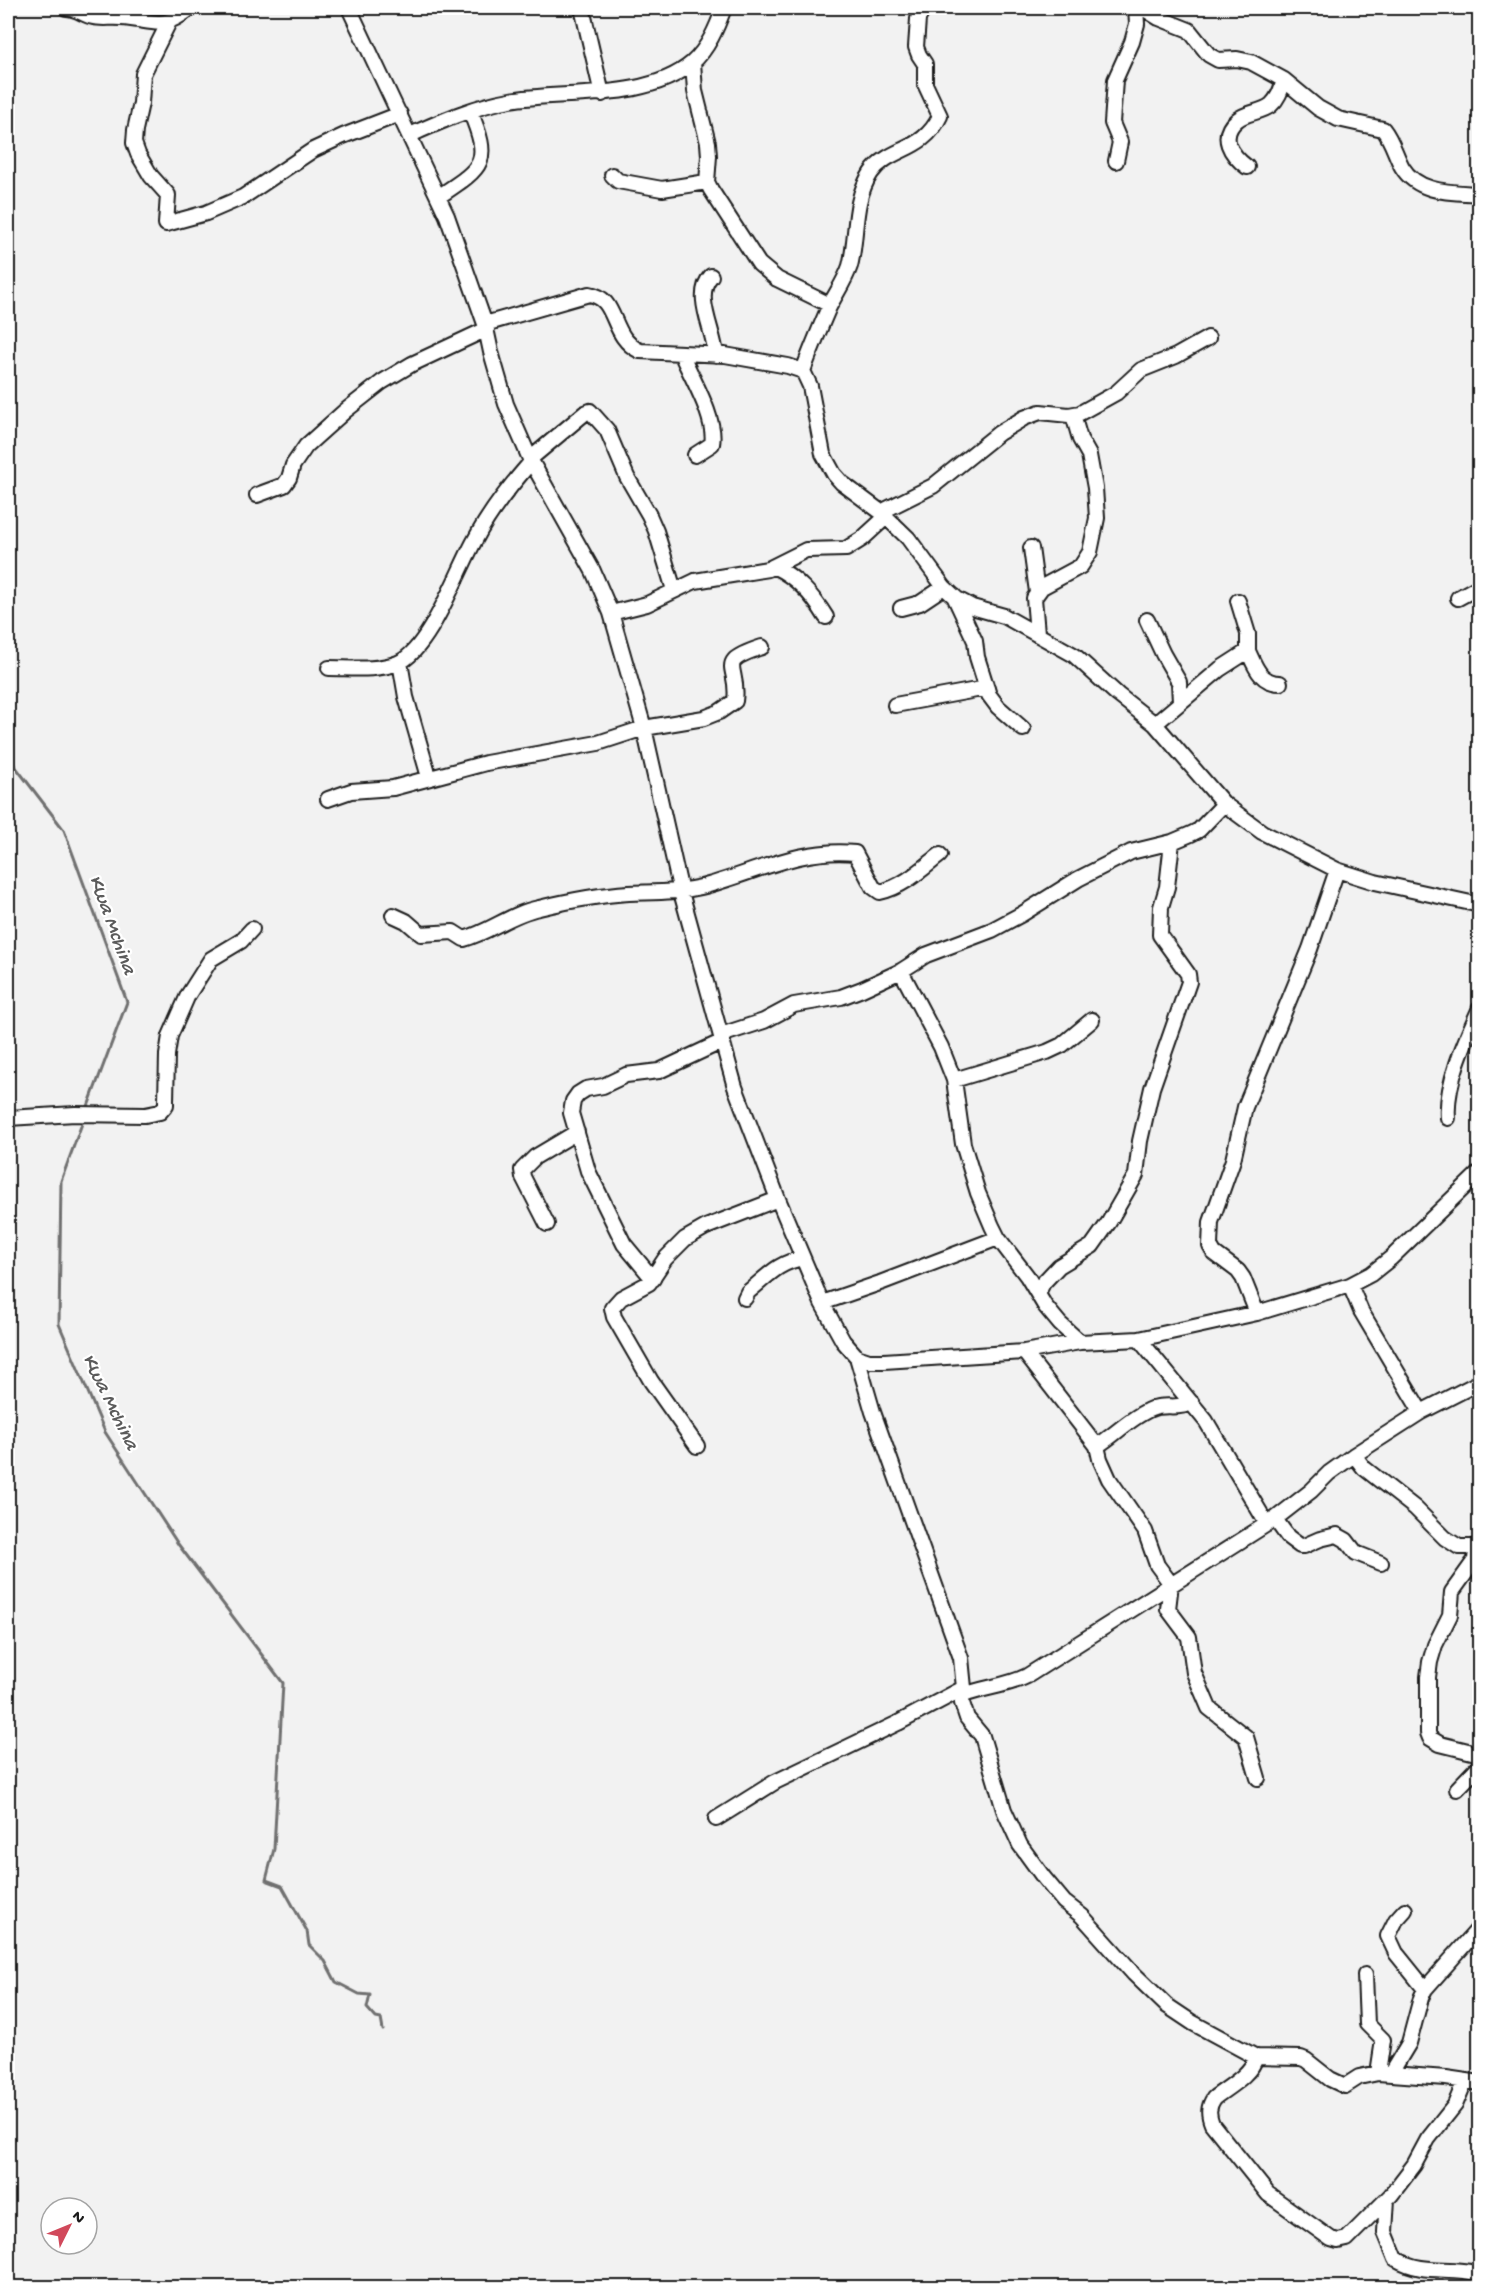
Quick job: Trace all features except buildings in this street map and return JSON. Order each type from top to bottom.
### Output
[{"type":"street","points":[[66,8],[97,18],[162,23],[176,19],[191,8]]},
{"type":"street","points":[[349,8],[410,135],[466,266],[486,327],[506,404],[530,461],[593,571],[611,613],[644,728],[681,892],[735,1087],[778,1199],[822,1303],[843,1341],[857,1357],[873,1413],[913,1518],[961,1658],[964,1710],[967,1718],[982,1736],[1004,1810],[1020,1845],[1064,1902],[1082,1916],[1134,1974],[1166,2005],[1193,2023],[1257,2057],[1301,2058],[1313,2064],[1338,2084],[1345,2086],[1359,2077],[1384,2073],[1479,2083]]},
{"type":"street","points":[[582,8],[602,94]]},
{"type":"street","points":[[410,135],[499,102],[537,96],[602,94],[667,78],[693,62],[713,35],[724,8]]},
{"type":"street","points":[[803,371],[830,305],[850,266],[859,198],[871,173],[885,159],[915,145],[926,137],[935,127],[940,116],[925,84],[925,64],[916,47],[918,19],[924,8]]},
{"type":"street","points":[[1116,161],[1119,138],[1112,129],[1115,80],[1132,42],[1137,24],[1136,8]]},
{"type":"street","points":[[1143,8],[1162,13],[1190,30],[1209,55],[1218,60],[1238,59],[1251,62],[1284,80],[1318,108],[1338,119],[1383,129],[1404,170],[1428,188],[1440,192],[1479,194]]},
{"type":"street","points":[[169,22],[143,74],[134,143],[151,176],[168,195],[166,224],[206,213],[243,197],[313,150],[400,114]]},
{"type":"street","points":[[693,62],[695,91],[708,144],[707,182],[759,264],[777,279],[830,305]]},
{"type":"street","points":[[1247,167],[1228,147],[1227,137],[1236,120],[1263,110],[1276,100],[1284,80]]},
{"type":"street","points":[[438,197],[457,185],[481,161],[482,142],[470,111]]},
{"type":"street","points":[[612,175],[618,181],[662,189],[707,182]]},
{"type":"street","points":[[711,276],[705,282],[703,297],[715,341],[716,355]]},
{"type":"street","points":[[257,495],[284,485],[293,465],[306,446],[382,382],[486,327],[580,295],[599,295],[606,301],[622,339],[631,347],[652,353],[716,355],[788,366],[803,371],[810,386],[823,454],[827,463],[842,483],[884,514],[908,538],[949,592],[975,641],[977,657],[987,688],[998,707],[1023,729]]},
{"type":"street","points":[[611,613],[647,604],[674,590],[706,578],[775,567],[806,550],[846,549],[862,539],[884,514],[933,486],[999,433],[1032,414],[1040,412],[1073,415],[1080,413],[1116,393],[1141,370],[1176,356],[1208,338]]},
{"type":"street","points":[[681,353],[709,417],[712,430],[712,444],[695,455]]},
{"type":"street","points":[[329,668],[377,668],[400,662],[414,650],[433,624],[453,589],[474,541],[503,495],[530,461],[590,411],[607,430],[627,477],[656,531],[674,590]]},
{"type":"street","points":[[1037,633],[1033,603],[1037,592],[1042,587],[1076,570],[1087,560],[1097,518],[1089,455],[1080,439],[1073,415]]},
{"type":"street","points":[[1031,548],[1037,592]]},
{"type":"street","points":[[775,567],[798,582],[819,605],[826,617]]},
{"type":"street","points":[[1458,598],[1479,586]]},
{"type":"street","points":[[902,608],[949,592]]},
{"type":"street","points":[[949,592],[972,607],[1004,616],[1074,655],[1118,695],[1155,724],[1224,804],[1262,831],[1337,870],[1375,882],[1479,905]]},
{"type":"street","points":[[1238,601],[1248,634],[1248,651],[1259,674],[1267,682],[1280,683]]},
{"type":"street","points":[[1147,620],[1179,682],[1180,702]]},
{"type":"street","points":[[328,799],[351,791],[393,788],[486,763],[598,743],[644,728],[704,718],[732,705],[736,698],[731,663],[742,654],[762,647]]},
{"type":"street","points":[[1155,724],[1220,669],[1248,651]]},
{"type":"street","points":[[400,662],[406,697],[429,777]]},
{"type":"street","points":[[895,705],[987,688]]},
{"type":"street","points":[[653,1279],[624,1244],[588,1171],[571,1108],[575,1096],[626,1075],[659,1071],[722,1038],[771,1018],[794,1005],[841,996],[862,989],[926,955],[992,930],[1078,879],[1131,852],[1172,842],[1199,830],[1224,804]]},
{"type":"street","points":[[1038,1293],[1043,1283],[1059,1266],[1092,1246],[1109,1222],[1136,1175],[1140,1141],[1152,1088],[1189,982],[1188,974],[1160,934],[1161,907],[1167,887],[1172,842]]},
{"type":"street","points":[[393,915],[406,921],[421,934],[453,932],[464,939],[476,936],[515,915],[536,908],[610,895],[681,892],[713,884],[770,863],[834,851],[855,853],[873,887],[879,892],[889,890],[910,879],[940,855]]},
{"type":"street","points":[[1257,1313],[1243,1278],[1238,1271],[1214,1253],[1210,1246],[1211,1222],[1235,1153],[1245,1107],[1310,949],[1337,870]]},
{"type":"street","points":[[8,1118],[75,1114],[145,1115],[160,1112],[166,1105],[170,1036],[188,995],[211,959],[241,941],[252,930]]},
{"type":"street","points":[[901,970],[941,1047],[954,1080],[963,1144],[978,1193],[998,1238],[1027,1276],[1045,1306],[1080,1342]]},
{"type":"street","points":[[1448,1118],[1448,1098],[1467,1036],[1479,1008]]},
{"type":"street","points":[[954,1080],[1047,1052],[1062,1045],[1092,1020]]},
{"type":"street","points":[[547,1224],[523,1177],[522,1170],[535,1157],[577,1132]]},
{"type":"street","points":[[857,1357],[884,1361],[1024,1352],[1080,1342],[1139,1339],[1257,1313],[1350,1285],[1371,1274],[1478,1178]]},
{"type":"street","points":[[697,1446],[651,1381],[612,1313],[612,1308],[615,1303],[653,1279],[665,1259],[685,1239],[706,1227],[778,1199]]},
{"type":"street","points":[[822,1303],[998,1238]]},
{"type":"street","points":[[745,1298],[780,1265],[786,1261],[803,1258]]},
{"type":"street","points":[[1350,1285],[1361,1311],[1420,1412]]},
{"type":"street","points":[[1139,1339],[1206,1421],[1271,1522],[1300,1546],[1337,1535],[1346,1540],[1356,1552],[1381,1563]]},
{"type":"street","points":[[1024,1352],[1097,1446],[1109,1479],[1145,1531],[1157,1564],[1171,1584],[1168,1609],[1189,1637],[1194,1673],[1209,1708],[1246,1737],[1258,1778]]},
{"type":"street","points":[[716,1819],[775,1782],[964,1691],[1016,1681],[1027,1676],[1271,1522],[1311,1491],[1329,1473],[1420,1412],[1479,1382]]},
{"type":"street","points":[[1097,1446],[1140,1414],[1153,1408],[1175,1408],[1192,1403]]},
{"type":"street","points":[[1354,1455],[1364,1468],[1415,1508],[1445,1538],[1460,1547],[1473,1546],[1476,1550],[1475,1560],[1452,1592],[1450,1615],[1435,1645],[1430,1662],[1428,1732],[1430,1738],[1440,1744],[1479,1754]]},
{"type":"street","points":[[1457,1789],[1479,1765]]},
{"type":"street","points":[[1405,1910],[1391,1928],[1389,1936],[1391,1944],[1425,1989]]},
{"type":"street","points":[[1384,2073],[1409,2043],[1425,1989],[1479,1927]]},
{"type":"street","points":[[1365,1975],[1365,2015],[1367,2024],[1383,2040],[1384,2073]]},
{"type":"street","points":[[1257,2057],[1248,2071],[1214,2098],[1209,2109],[1212,2124],[1268,2194],[1331,2239],[1338,2241],[1347,2238],[1386,2199],[1414,2165],[1428,2139],[1449,2115],[1465,2081]]},
{"type":"street","points":[[1386,2199],[1385,2232],[1396,2259],[1418,2269],[1455,2269],[1479,2274]]},
{"type":"waterway","name":"Kwa Mchina","points":[[8,757],[64,830],[127,1002],[87,1109]]},
{"type":"waterway","name":"Kwa Mchina","points":[[84,1118],[61,1181],[59,1324],[105,1432],[178,1544],[283,1683],[274,1849],[266,1880],[282,1886],[307,1931],[309,1945],[325,1961],[336,1982],[359,1994],[370,1995],[367,2008],[376,2018],[381,2019],[383,2030]]}]
